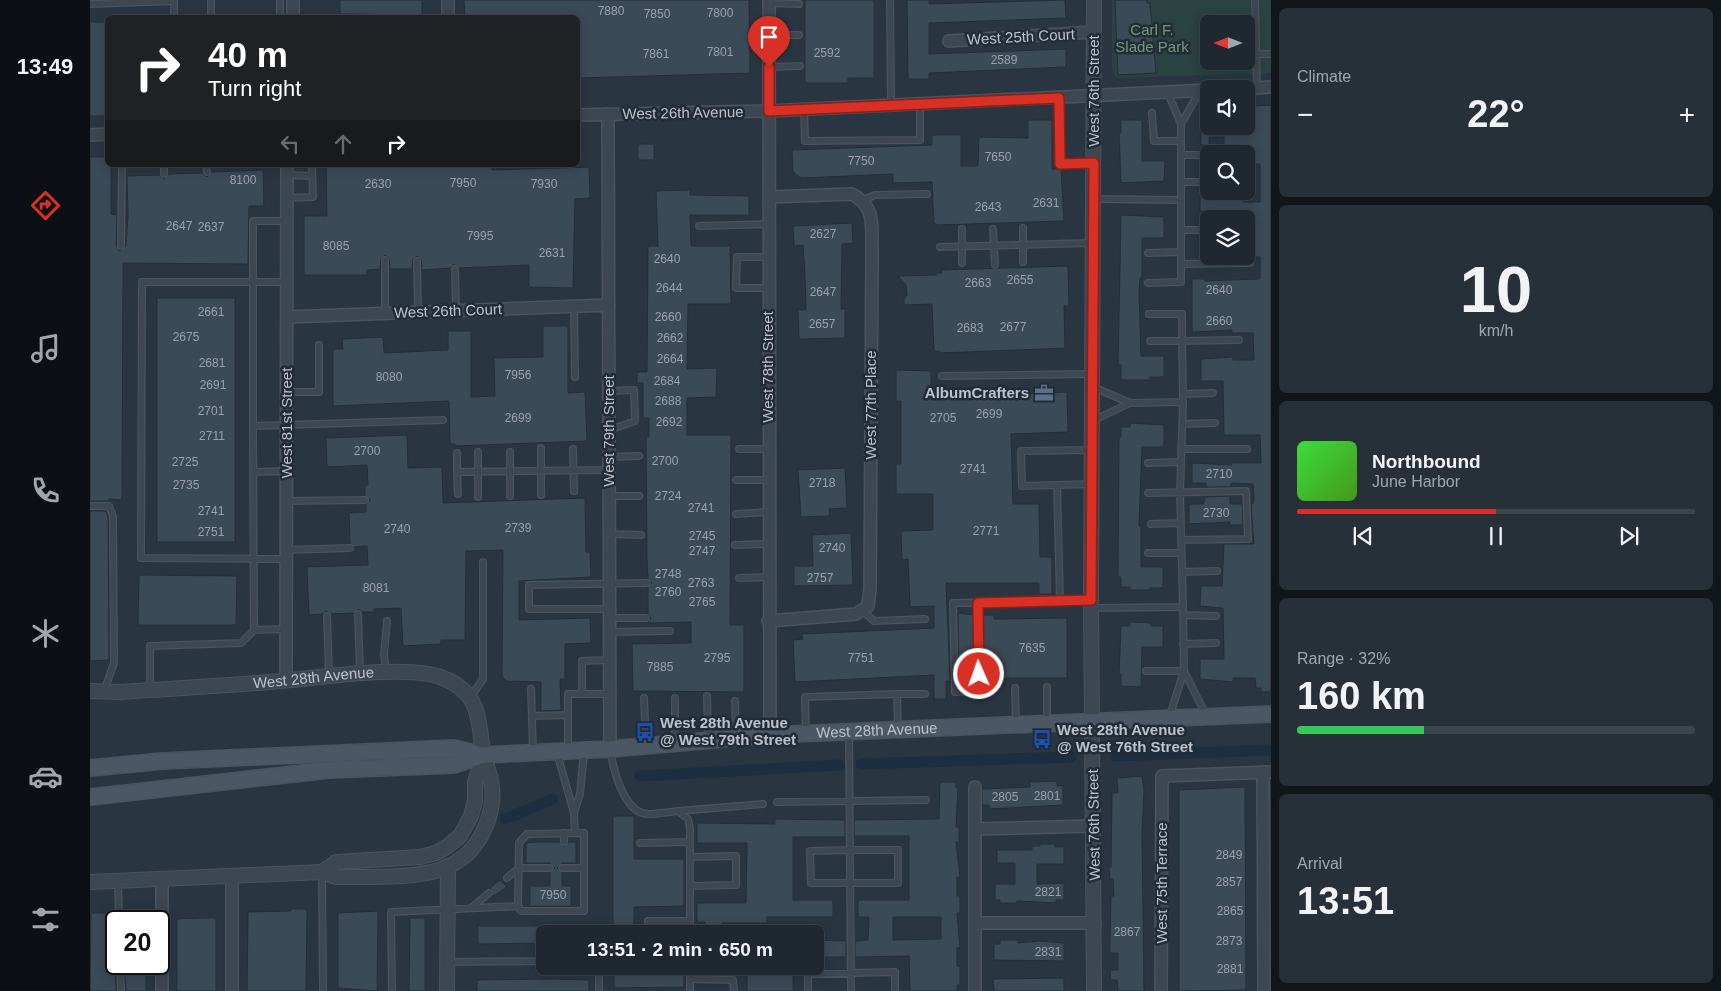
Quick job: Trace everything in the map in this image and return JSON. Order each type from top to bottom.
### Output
[{"type":"main road","name":"West 28th Avenue","points":[[90,768],[163,761],[454,748],[484,755],[562,752],[806,733],[1271,714]]},
{"type":"main road","name":"West 28th Avenue","points":[[90,796],[329,770],[454,765],[484,755]]},
{"type":"street","points":[[292,0],[292,15]]},
{"type":"street","points":[[448,0],[448,15]]},
{"type":"street","name":"West 76th Street","points":[[1094,0],[1092,421],[1094,991]]},
{"type":"street","name":"West 78th Street","points":[[770,1],[768,197],[768,621],[770,735]]},
{"type":"street","name":"West 25th Court","points":[[948,41],[1094,32]]},
{"type":"street","points":[[1257,88],[1271,87]]},
{"type":"street","name":"West 26th Avenue","points":[[580,115],[804,110],[1200,91]]},
{"type":"street","name":"West 79th Street","points":[[608,114],[610,749]]},
{"type":"street","points":[[90,135],[105,134]]},
{"type":"street","name":"West 81st Street","points":[[286,681],[287,170]]},
{"type":"street","points":[[768,197],[852,194],[863,200]]},
{"type":"street","name":"West 77th Place","points":[[862,610],[868,606],[870,588],[872,272],[870,210],[863,200]]},
{"type":"street","name":"West 26th Court","points":[[287,317],[609,305]]},
{"type":"street","points":[[768,621],[856,614],[862,610]]},
{"type":"street","name":"West 28th Avenue","points":[[96,692],[286,681],[386,672],[422,673],[442,677],[454,684],[470,698],[479,716],[484,755]]},
{"type":"street","points":[[90,882],[322,872],[336,877],[376,876],[420,874],[448,866],[462,858],[474,846],[488,816],[492,783],[484,755]]},
{"type":"street","points":[[322,872],[336,862],[420,857],[436,853],[448,846],[460,836],[472,816],[474,782],[484,755]]},
{"type":"street","points":[[1264,991],[1267,772]]},
{"type":"street","name":"West 75th Terrace","points":[[1161,991],[1162,776],[1267,772]]},
{"type":"street","points":[[975,788],[975,991]]},
{"type":"street","points":[[975,829],[1093,826]]},
{"type":"street","points":[[447,991],[448,866]]},
{"type":"street","points":[[232,876],[232,991]]},
{"type":"street","points":[[162,879],[162,991]]},
{"type":"street","points":[[975,923],[1095,923]]},
{"type":"lane","points":[[90,4],[174,0],[174,15]]},
{"type":"lane","points":[[211,0],[211,15]]},
{"type":"lane","points":[[280,0],[280,15]]},
{"type":"lane","points":[[890,0],[891,106]]},
{"type":"lane","points":[[1255,0],[1257,88]]},
{"type":"lane","points":[[770,1],[799,4]]},
{"type":"lane","points":[[770,35],[799,35]]},
{"type":"lane","points":[[1256,54],[1271,54]]},
{"type":"lane","points":[[769,67],[800,66]]},
{"type":"lane","points":[[1148,282],[1181,282],[1181,124],[1168,92]]},
{"type":"lane","points":[[1181,124],[1200,97]]},
{"type":"lane","points":[[1059,98],[1060,164],[1094,163]]},
{"type":"lane","points":[[804,110],[805,142],[920,140],[920,104]]},
{"type":"lane","points":[[1152,113],[1154,141],[1181,141]]},
{"type":"lane","points":[[1182,155],[1200,155]]},
{"type":"lane","points":[[121,246],[122,167]]},
{"type":"lane","points":[[164,167],[164,174]]},
{"type":"lane","points":[[206,167],[207,172]]},
{"type":"lane","points":[[287,198],[313,197],[312,167]]},
{"type":"lane","points":[[287,170],[312,176]]},
{"type":"lane","points":[[1181,182],[1200,182]]},
{"type":"lane","points":[[863,200],[875,195],[927,194]]},
{"type":"lane","points":[[1094,200],[1181,200]]},
{"type":"lane","points":[[254,630],[253,221],[287,221]]},
{"type":"lane","points":[[699,226],[768,224]]},
{"type":"lane","points":[[1023,228],[1023,262]]},
{"type":"lane","points":[[962,229],[962,263]]},
{"type":"lane","points":[[993,229],[994,264]]},
{"type":"lane","points":[[1181,230],[1200,230]]},
{"type":"lane","points":[[940,247],[1094,243]]},
{"type":"lane","points":[[1148,253],[1181,252]]},
{"type":"lane","points":[[768,257],[737,257],[736,288],[768,288]]},
{"type":"lane","points":[[385,260],[385,313]]},
{"type":"lane","points":[[417,261],[418,312]]},
{"type":"lane","points":[[1181,264],[1200,264]]},
{"type":"lane","points":[[455,269],[456,311]]},
{"type":"lane","points":[[287,282],[142,282],[141,558],[254,559],[350,548]]},
{"type":"lane","points":[[574,306],[575,377]]},
{"type":"lane","points":[[1149,314],[1182,314],[1183,402],[1180,493],[1184,672],[1168,718]]},
{"type":"lane","points":[[1150,341],[1239,340]]},
{"type":"lane","points":[[286,392],[319,392],[319,345]]},
{"type":"lane","points":[[942,376],[1093,380],[1130,403]]},
{"type":"lane","points":[[609,391],[634,390],[635,421],[609,430]]},
{"type":"lane","points":[[1183,394],[1213,393]]},
{"type":"lane","points":[[1092,421],[1130,403],[1183,402]]},
{"type":"lane","points":[[253,426],[443,420]]},
{"type":"lane","points":[[1182,424],[1215,423]]},
{"type":"lane","points":[[541,448],[541,496]]},
{"type":"lane","points":[[739,448],[768,448]]},
{"type":"lane","points":[[573,449],[574,491]]},
{"type":"lane","points":[[1181,449],[1247,449]]},
{"type":"lane","points":[[1092,450],[1021,452],[1022,486],[1092,484]]},
{"type":"lane","points":[[478,452],[478,497]]},
{"type":"lane","points":[[510,452],[510,496]]},
{"type":"lane","points":[[457,453],[458,494]]},
{"type":"lane","points":[[609,457],[639,456]]},
{"type":"lane","points":[[1148,463],[1181,462]]},
{"type":"lane","points":[[458,472],[609,470]]},
{"type":"lane","points":[[253,472],[287,471]]},
{"type":"lane","points":[[736,480],[768,480]]},
{"type":"lane","points":[[1057,484],[1060,601]]},
{"type":"lane","points":[[1148,493],[1246,491],[1248,539],[1181,540]]},
{"type":"lane","points":[[609,496],[639,496]]},
{"type":"lane","points":[[287,501],[365,500]]},
{"type":"lane","points":[[90,506],[109,506],[114,516],[114,663],[96,692]]},
{"type":"lane","points":[[736,514],[768,512]]},
{"type":"lane","points":[[1151,524],[1181,523]]},
{"type":"lane","points":[[609,534],[641,535]]},
{"type":"lane","points":[[735,545],[768,544]]},
{"type":"lane","points":[[1148,553],[1181,552]]},
{"type":"lane","points":[[470,698],[483,679],[483,562]]},
{"type":"lane","points":[[1182,572],[1217,571]]},
{"type":"lane","points":[[739,578],[768,577]]},
{"type":"lane","points":[[646,618],[529,609],[529,585],[647,583]]},
{"type":"lane","points":[[978,603],[980,691],[955,692],[953,603],[1060,601],[1183,607]]},
{"type":"lane","points":[[862,610],[874,620],[925,619]]},
{"type":"lane","points":[[358,614],[360,674]]},
{"type":"lane","points":[[1183,615],[1216,616]]},
{"type":"lane","points":[[327,616],[329,677]]},
{"type":"lane","points":[[386,672],[384,654],[387,620]]},
{"type":"lane","points":[[150,690],[150,646],[241,642],[254,630],[286,629]]},
{"type":"lane","points":[[609,632],[670,631]]},
{"type":"lane","points":[[1183,644],[1216,644]]},
{"type":"lane","points":[[582,694],[582,662],[609,660]]},
{"type":"lane","points":[[1146,672],[1184,672]]},
{"type":"lane","points":[[1184,672],[1207,716]]},
{"type":"lane","points":[[1047,687],[1047,722]]},
{"type":"lane","points":[[1015,688],[1016,724]]},
{"type":"lane","points":[[531,689],[533,753]]},
{"type":"lane","points":[[574,833],[574,813],[562,752],[568,694],[609,694]]},
{"type":"lane","points":[[897,694],[898,729]]},
{"type":"lane","points":[[806,733],[805,697],[926,694]]},
{"type":"lane","points":[[707,696],[708,741]]},
{"type":"lane","points":[[644,698],[646,746]]},
{"type":"lane","points":[[675,698],[676,744]]},
{"type":"lane","points":[[735,701],[737,738]]},
{"type":"lane","points":[[532,716],[567,715]]},
{"type":"lane","points":[[849,731],[851,991]]},
{"type":"lane","points":[[610,749],[614,768],[628,803],[636,811],[646,814],[763,804]]},
{"type":"lane","points":[[574,813],[580,794],[584,750]]},
{"type":"lane","points":[[777,802],[926,800]]},
{"type":"lane","points":[[678,811],[688,820],[690,842],[690,925]]},
{"type":"lane","points":[[564,833],[564,842]]},
{"type":"lane","points":[[564,833],[584,833],[584,911],[521,911],[518,906],[519,843],[527,834],[564,833]]},
{"type":"lane","points":[[536,834],[536,842]]},
{"type":"lane","points":[[549,834],[549,842]]},
{"type":"lane","points":[[640,843],[690,842]]},
{"type":"lane","points":[[850,850],[898,850],[898,883],[811,883],[810,851],[850,850]]},
{"type":"lane","points":[[690,857],[736,856],[736,884],[690,886]]},
{"type":"lane","points":[[507,878],[519,868],[536,865],[549,866]]},
{"type":"lane","points":[[563,866],[584,868]]},
{"type":"lane","points":[[322,872],[323,991]]},
{"type":"lane","points":[[118,881],[119,910]]},
{"type":"lane","points":[[471,908],[489,893]]},
{"type":"lane","points":[[392,991],[391,912],[518,906]]},
{"type":"lane","points":[[648,925],[648,920],[690,920]]},
{"type":"lane","points":[[447,962],[536,961]]},
{"type":"lane","points":[[808,991],[808,974],[895,972],[895,991]]},
{"type":"lane","points":[[120,975],[121,991]]},
{"type":"lane","points":[[599,975],[599,991]]},
{"type":"lane","points":[[690,975],[690,991]]},
{"type":"lane","points":[[690,979],[733,980],[734,991]]},
{"type":"green space","name":"Carl F. Slade Park","points":[[1112,0],[1271,0],[1271,73],[1121,78],[1115,76],[1112,69]]},
{"type":"building","points":[[340,0],[422,0],[422,15],[340,14]]},
{"type":"building","points":[[464,0],[749,0],[750,73],[580,78],[580,15],[465,15]]},
{"type":"building","points":[[805,0],[874,0],[874,78],[848,78],[848,83],[805,83]]},
{"type":"building","points":[[907,0],[929,0],[929,4],[1065,0],[1066,18],[929,23],[929,54],[1066,49],[1066,67],[929,73],[929,79],[908,79]]},
{"type":"building","points":[[1115,0],[1147,0],[1147,3],[1150,3],[1156,73],[1118,75]]},
{"type":"building","points":[[90,22],[105,22],[105,116],[90,116]]},
{"type":"building","points":[[1271,105],[1270,692],[1261,692],[1261,688],[1256,688],[1255,678],[1233,678],[1233,682],[1200,679],[1200,659],[1224,659],[1223,608],[1200,606],[1201,586],[1222,586],[1224,544],[1254,544],[1251,504],[1253,504],[1254,499],[1253,484],[1232,483],[1230,487],[1206,487],[1206,483],[1192,483],[1192,463],[1232,465],[1232,463],[1261,463],[1260,435],[1224,435],[1223,381],[1201,381],[1201,359],[1233,357],[1233,360],[1254,360],[1253,333],[1232,333],[1232,330],[1192,332],[1192,279],[1205,279],[1205,281],[1260,279],[1260,257],[1255,257],[1255,210],[1200,210],[1200,200],[1260,202],[1260,164],[1255,164],[1255,145],[1224,145],[1224,137],[1209,137],[1209,145],[1201,145],[1201,135],[1255,135],[1255,106]]},
{"type":"building","points":[[1028,120],[1052,120],[1052,169],[1061,169],[1064,221],[938,225],[934,223],[932,182],[893,183],[893,174],[801,178],[793,172],[792,150],[932,145],[932,135],[961,135],[961,166],[978,166],[979,137],[1028,138]]},
{"type":"building","points":[[1121,120],[1142,120],[1142,161],[1165,161],[1164,181],[1121,183],[1119,133],[1121,133]]},
{"type":"building","points":[[638,144],[654,144],[654,160],[638,160]]},
{"type":"building","points":[[90,157],[105,157],[105,167],[111,167],[111,214],[117,215],[116,246],[120,251],[126,246],[128,215],[127,176],[159,175],[164,179],[169,174],[202,173],[207,177],[212,172],[263,170],[264,206],[249,206],[248,264],[123,263],[122,500],[90,501]]},
{"type":"building","points":[[326,167],[492,167],[492,170],[589,167],[590,198],[575,199],[573,288],[529,287],[529,265],[459,268],[454,264],[450,268],[422,270],[421,259],[417,256],[413,259],[412,269],[390,269],[389,258],[385,255],[381,258],[380,269],[367,270],[367,275],[304,275],[304,216],[327,216]]},
{"type":"building","points":[[690,190],[690,195],[749,196],[749,215],[690,215],[691,246],[730,246],[731,304],[688,304],[687,369],[717,368],[716,397],[687,398],[687,435],[731,435],[730,625],[744,625],[744,692],[633,691],[632,644],[691,643],[691,622],[648,623],[651,618],[648,614],[648,587],[652,583],[648,579],[647,557],[646,437],[649,437],[649,418],[643,418],[643,383],[637,383],[637,372],[647,372],[648,246],[658,246],[656,191]]},
{"type":"building","points":[[1121,215],[1164,217],[1164,238],[1142,238],[1142,278],[1140,278],[1139,292],[1141,356],[1164,356],[1164,377],[1150,377],[1150,380],[1121,380],[1121,365],[1118,365]]},
{"type":"building","points":[[852,223],[853,243],[842,244],[841,309],[845,309],[845,338],[799,339],[798,310],[806,310],[805,275],[803,245],[794,246],[793,226]]},
{"type":"building","points":[[1068,266],[1069,306],[1064,306],[1065,348],[940,353],[939,351],[934,351],[932,304],[904,305],[904,299],[907,295],[906,285],[898,276],[936,275],[936,273],[942,273],[942,270]]},
{"type":"building","points":[[157,298],[235,298],[235,542],[157,542]]},
{"type":"building","points":[[543,326],[568,326],[568,393],[585,392],[587,441],[455,446],[455,444],[450,444],[449,401],[333,406],[333,349],[343,349],[342,339],[383,337],[384,353],[448,350],[448,331],[471,331],[471,397],[495,396],[494,358],[543,357]]},
{"type":"building","points":[[896,370],[931,371],[931,398],[1067,392],[1068,432],[1011,434],[1013,504],[1039,504],[1040,557],[1052,557],[1052,594],[1039,594],[1039,583],[946,583],[950,681],[946,681],[946,699],[934,699],[934,675],[795,682],[793,640],[803,639],[802,634],[934,628],[934,606],[910,607],[908,559],[902,560],[901,531],[933,530],[933,494],[896,494],[896,464],[901,464],[901,401],[896,401]]},
{"type":"building","points":[[1130,423],[1164,425],[1164,447],[1142,447],[1139,526],[1141,526],[1141,567],[1163,567],[1163,588],[1130,590],[1130,587],[1121,587],[1121,577],[1118,577],[1119,437],[1121,437],[1121,427],[1130,427]]},
{"type":"building","points":[[407,435],[408,468],[442,467],[443,503],[585,498],[586,552],[590,552],[591,577],[519,581],[519,620],[590,618],[591,643],[565,644],[565,679],[560,679],[561,710],[541,711],[541,682],[506,681],[502,676],[503,550],[466,551],[465,640],[441,640],[441,644],[403,646],[401,608],[374,609],[374,612],[362,612],[358,609],[354,613],[331,614],[326,611],[323,614],[309,615],[307,567],[368,565],[367,546],[354,547],[350,543],[349,513],[366,512],[366,505],[370,500],[365,495],[365,485],[368,485],[367,465],[327,467],[326,438]]},
{"type":"building","points":[[845,468],[847,508],[829,509],[830,516],[801,517],[798,470]]},
{"type":"building","points":[[1230,496],[1230,504],[1242,504],[1243,525],[1230,525],[1230,522],[1189,524],[1189,504],[1203,504],[1206,497]]},
{"type":"building","points":[[90,511],[106,511],[108,517],[109,660],[90,661]]},
{"type":"building","points":[[851,533],[853,585],[794,586],[794,566],[813,566],[812,535]]},
{"type":"building","points":[[139,575],[237,576],[236,625],[138,625]]},
{"type":"building","points":[[958,613],[974,615],[975,681],[959,681]]},
{"type":"building","points":[[983,615],[994,615],[994,619],[1067,618],[1067,678],[994,678],[994,681],[984,681]]},
{"type":"building","points":[[1130,622],[1151,623],[1151,626],[1163,626],[1163,647],[1142,647],[1141,687],[1121,686],[1121,674],[1119,674],[1121,626],[1130,626]]},
{"type":"building","points":[[1142,776],[1144,790],[1142,832],[1144,991],[1118,991],[1117,980],[1111,980],[1110,970],[1118,970],[1118,953],[1110,953],[1111,896],[1114,896],[1113,879],[1110,879],[1109,867],[1111,867],[1112,793],[1118,793],[1117,778]]},
{"type":"building","points":[[1057,781],[1057,786],[1063,786],[1063,805],[989,809],[989,805],[982,805],[982,789],[1030,787],[1030,782]]},
{"type":"building","points":[[940,782],[956,782],[956,788],[958,788],[956,827],[959,827],[959,842],[956,842],[960,877],[957,877],[957,896],[960,896],[960,913],[957,913],[960,948],[957,948],[957,966],[960,966],[960,985],[957,985],[957,991],[910,991],[909,956],[855,957],[855,941],[868,940],[869,917],[858,917],[858,900],[909,900],[909,836],[854,836],[854,820],[939,819]],"holes":[[[893,917],[941,917],[941,939],[893,940]]]},
{"type":"building","points":[[1245,787],[1246,990],[1179,991],[1179,790]]},
{"type":"building","points":[[613,816],[634,816],[634,859],[684,859],[684,906],[634,907],[634,925],[613,925]]},
{"type":"building","points":[[775,819],[845,820],[845,837],[793,837],[793,900],[833,900],[833,917],[767,917],[767,923],[722,923],[722,925],[705,925],[705,922],[697,922],[697,903],[746,903],[747,843],[697,843],[697,823],[775,824]]},
{"type":"building","points":[[559,842],[564,847],[569,842],[576,842],[576,863],[562,863],[557,868],[562,873],[562,886],[571,886],[571,906],[530,906],[530,886],[550,886],[550,873],[555,868],[550,863],[526,863],[526,843]]},
{"type":"building","points":[[1040,844],[1055,844],[1055,847],[1064,847],[1064,864],[1037,864],[1037,884],[1064,883],[1064,900],[1056,900],[1056,903],[1017,901],[1017,903],[1000,903],[1000,900],[995,900],[995,884],[1015,884],[1015,863],[997,863],[997,850],[1032,850],[1032,846],[1040,846]]},
{"type":"building","points":[[500,880],[507,887],[492,897],[493,892],[490,888]]},
{"type":"building","points":[[291,909],[307,909],[306,991],[247,991],[248,912],[291,911]]},
{"type":"building","points":[[378,911],[377,991],[338,988],[338,913]]},
{"type":"building","points":[[91,913],[105,913],[105,975],[116,975],[116,991],[90,991]]},
{"type":"building","points":[[216,918],[216,991],[177,991],[177,919]]},
{"type":"building","points":[[410,918],[425,918],[425,991],[409,991]]},
{"type":"building","points":[[478,926],[536,926],[536,943],[478,944]]},
{"type":"building","points":[[824,940],[846,941],[846,957],[824,957]]},
{"type":"building","points":[[1000,940],[1018,940],[1018,943],[1039,941],[1064,943],[1064,961],[994,960],[994,944],[1000,944]]},
{"type":"building","points":[[125,975],[146,975],[146,991],[126,991]]},
{"type":"building","points":[[614,975],[684,975],[684,987],[614,988]]},
{"type":"building","points":[[747,975],[793,975],[793,991],[747,991]]},
{"type":"building","points":[[1064,978],[1064,991],[994,991],[993,979]]},
{"type":"building","points":[[477,980],[589,980],[589,991],[477,991]]},
{"type":"waterway","points":[[1115,756],[1271,750]]},
{"type":"waterway","points":[[861,764],[1071,757]]},
{"type":"waterway","points":[[640,776],[840,765]]},
{"type":"waterway","points":[[505,819],[553,799]]},
{"type":"place","name":"AlbumCrafters","points":[[1044,393]]},
{"type":"place","name":"West 28th Avenue @ West 79th Street","points":[[645,732]]},
{"type":"place","name":"West 28th Avenue @ West 76th Street","points":[[1042,739]]},
{"type":"route","points":[[769,67],[769,111],[1059,98],[1060,164],[1094,163],[1091,600],[978,603],[979,674]]}]
